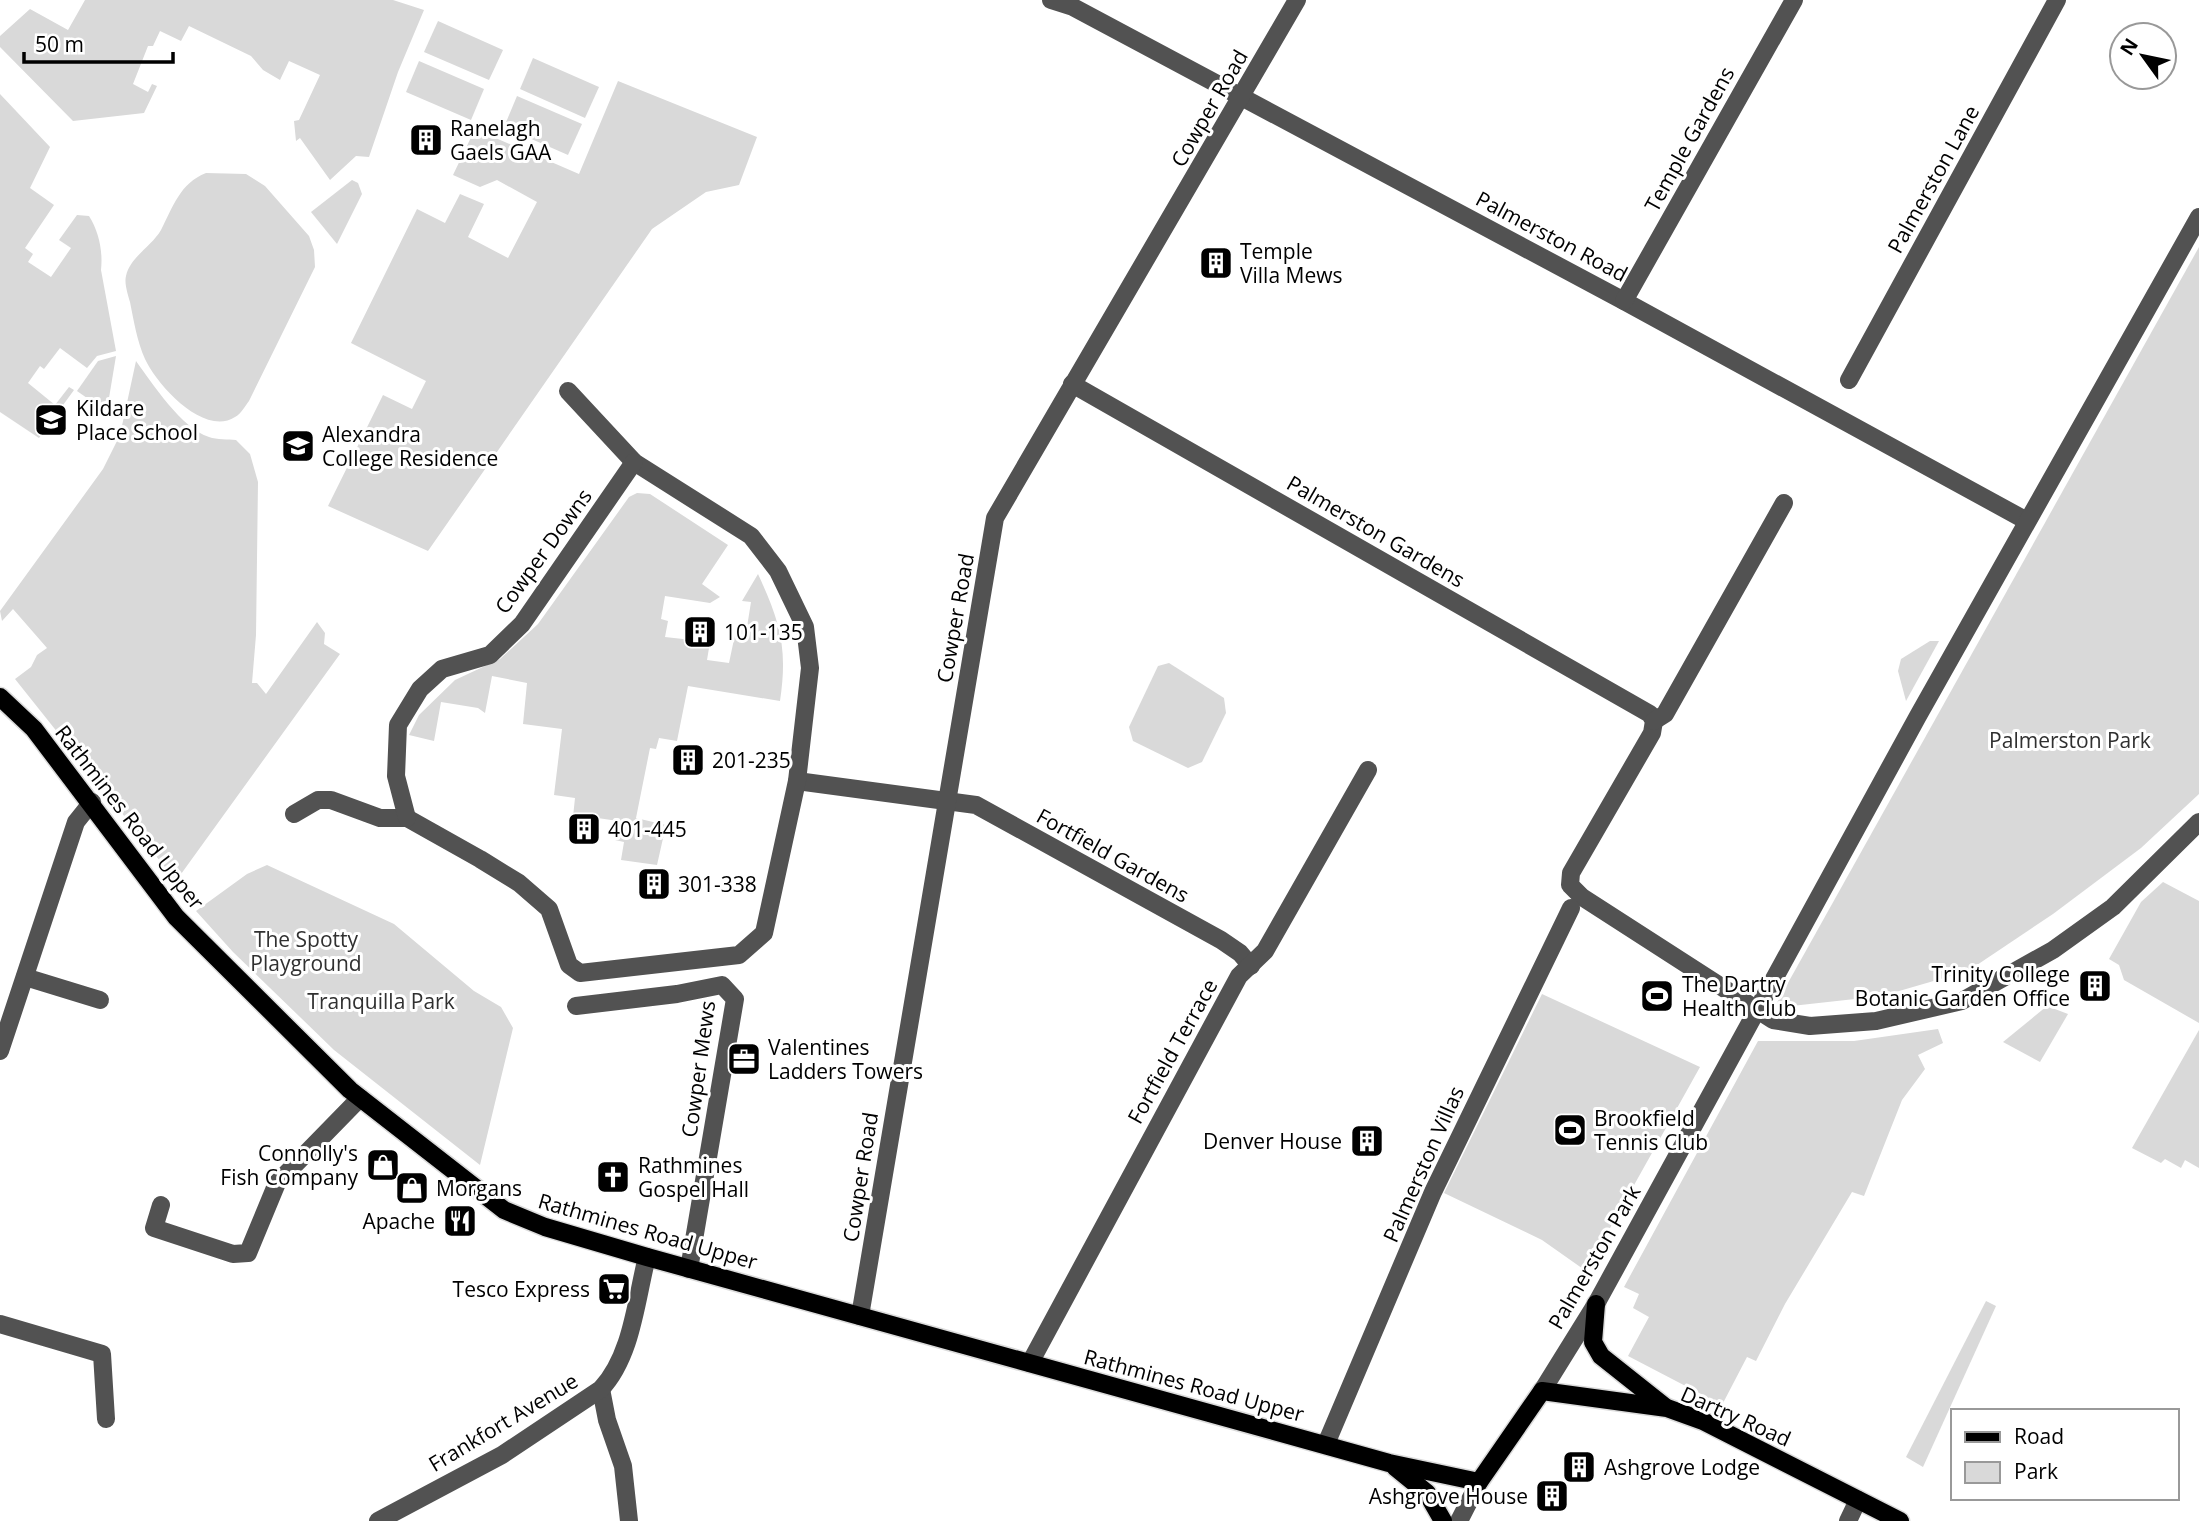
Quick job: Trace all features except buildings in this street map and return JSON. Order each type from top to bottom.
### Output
[{"type":"main road","name":"Rathmines Road Upper","points":[[0,697],[34,729],[92,802],[173,914],[359,1098],[504,1210],[545,1227],[689,1269],[1389,1463],[1479,1482]]},
{"type":"main road","points":[[1596,1304],[1593,1342],[1601,1356],[1667,1408]]},
{"type":"main road","name":"Dartry Road","points":[[1542,1391],[1667,1408],[1703,1421],[1900,1521]]},
{"type":"main road","name":"Palmerston Park","points":[[1479,1482],[1542,1391]]},
{"type":"main road","points":[[1389,1463],[1427,1493],[1443,1521]]},
{"type":"street","name":"Palmerston Road","points":[[1051,0],[1073,7],[1242,96],[2027,521]]},
{"type":"street","name":"Cowper Road","points":[[860,1316],[995,518],[1297,0]]},
{"type":"street","name":"Temple Gardens","points":[[1624,301],[1794,0]]},
{"type":"street","name":"Palmerston Lane","points":[[1849,380],[2057,0]]},
{"type":"street","name":"Palmerston Park","points":[[1542,1391],[1596,1304],[2027,521],[2199,217]]},
{"type":"street","name":"Palmerston Gardens","points":[[1072,384],[1638,707],[1654,721]]},
{"type":"street","points":[[294,814],[318,800],[331,800],[380,818],[407,818],[519,883],[549,909],[569,965],[580,973],[739,955],[764,933],[797,781],[810,668],[805,626],[778,571],[751,536],[634,462],[568,391]]},
{"type":"street","name":"Cowper Downs","points":[[407,818],[396,776],[398,725],[420,689],[442,669],[490,655],[522,624],[634,462]]},
{"type":"street","points":[[1784,503],[1665,714],[1654,721],[1652,733],[1572,873],[1570,885],[1582,897],[1773,1020],[1810,1026],[1876,1021],[1962,1001],[2053,950],[2113,907],[2199,821]]},
{"type":"street","name":"Fortfield Terrace","points":[[1030,1363],[1239,976],[1265,951],[1368,770]]},
{"type":"street","points":[[797,781],[945,802]]},
{"type":"street","points":[[0,1051],[76,822],[92,802]]},
{"type":"street","name":"Fortfield Gardens","points":[[945,802],[976,805],[1221,940],[1240,953],[1251,966]]},
{"type":"street","name":"Palmerston Villas","points":[[1325,1444],[1433,1192],[1571,908]]},
{"type":"street","points":[[25,977],[100,1000]]},
{"type":"street","name":"Cowper Mews","points":[[576,1006],[677,994],[722,985],[735,999],[689,1269]]},
{"type":"street","points":[[161,1205],[153,1228],[233,1254],[248,1253],[277,1183],[359,1098]]},
{"type":"street","name":"Frankfort Avenue","points":[[377,1521],[502,1455],[601,1389],[613,1377],[624,1353],[647,1257]]},
{"type":"street","points":[[0,1324],[102,1354],[106,1419]]},
{"type":"street","points":[[601,1389],[607,1420],[623,1466],[629,1521]]},
{"type":"street","points":[[1460,1521],[1479,1482]]},
{"type":"street","points":[[1848,1521],[1858,1500]]},
{"type":"green space","points":[[85,0],[393,0],[424,10],[398,72],[369,157],[356,156],[330,180],[300,138],[296,141],[294,121],[299,120],[320,75],[289,61],[280,80],[263,70],[251,56],[189,26],[181,41],[160,31],[153,46],[148,46],[133,84],[148,92],[152,84],[157,86],[144,113],[73,121],[0,47],[0,36],[30,9],[68,30]]},
{"type":"green space","points":[[438,21],[503,50],[489,80],[424,52]]},
{"type":"green space","points":[[533,58],[599,87],[585,118],[520,89]]},
{"type":"green space","points":[[419,61],[484,89],[471,120],[406,92]]},
{"type":"green space","points":[[618,81],[757,137],[739,185],[706,192],[652,229],[428,551],[328,506],[383,395],[412,409],[426,381],[351,343],[417,209],[445,223],[460,194],[484,204],[468,237],[508,258],[537,202],[497,180],[480,187],[453,175],[475,129],[579,174]]},
{"type":"green space","points":[[0,94],[50,147],[30,188],[54,205],[25,248],[33,254],[28,262],[51,277],[71,248],[59,240],[77,215],[89,216],[100,242],[101,270],[116,351],[97,356],[87,368],[60,348],[44,369],[40,366],[28,383],[55,405],[69,387],[74,390],[39,438],[0,412]]},
{"type":"green space","points":[[517,96],[582,124],[568,155],[504,127]]},
{"type":"green space","points":[[206,173],[246,174],[265,186],[309,236],[314,250],[315,267],[249,401],[237,416],[223,421],[210,420],[183,405],[151,370],[138,338],[126,282],[128,269],[157,236],[184,189]]},
{"type":"green space","points":[[352,180],[358,183],[362,194],[337,244],[311,212]]},
{"type":"green space","name":"Palmerston Park","points":[[2199,247],[2199,794],[2141,848],[2053,914],[1968,971],[1882,996],[1774,1008]]},
{"type":"green space","points":[[116,356],[107,410],[104,410],[77,391],[98,361]]},
{"type":"green space","points":[[136,361],[168,404],[188,425],[209,437],[236,440],[250,454],[258,482],[256,635],[252,683],[257,683],[266,694],[317,622],[325,633],[324,644],[340,654],[176,881],[15,679],[31,667],[37,655],[47,648],[13,609],[2,621],[0,611],[103,469],[120,435]]},
{"type":"green space","points":[[637,493],[650,494],[728,545],[702,584],[720,597],[710,603],[665,596],[661,619],[668,621],[665,637],[710,642],[707,660],[729,663],[737,625],[747,627],[751,602],[742,601],[758,574],[777,621],[783,666],[780,701],[688,686],[677,741],[659,738],[656,749],[650,748],[636,818],[666,825],[657,865],[621,860],[624,842],[615,840],[618,821],[573,817],[575,798],[554,795],[562,729],[523,724],[527,683],[492,676],[485,713],[478,708],[441,702],[434,741],[409,735],[419,715],[455,680],[500,659],[538,624],[629,497]]},
{"type":"green space","points":[[1930,641],[1939,641],[1906,701],[1898,671],[1901,659]]},
{"type":"green space","points":[[1169,663],[1224,698],[1226,713],[1202,762],[1188,768],[1133,741],[1129,727],[1158,666]]},
{"type":"green space","name":"Tranquilla Park","points":[[267,865],[394,924],[474,991],[501,1007],[513,1028],[480,1165],[334,1050],[233,952],[196,911],[247,874]]},
{"type":"green space","points":[[2163,882],[2199,901],[2199,1023],[2124,980],[2119,965],[2109,959],[2141,902]]},
{"type":"green space","name":"Brookfield Tennis Club","points":[[1542,994],[1700,1067],[1586,1271],[1542,1240],[1444,1193]]},
{"type":"green space","points":[[2047,1006],[2068,1014],[2040,1062],[2003,1042]]},
{"type":"green space","points":[[1938,1029],[1943,1043],[1918,1055],[1925,1069],[1902,1100],[1864,1196],[1852,1192],[1785,1304],[1756,1361],[1747,1357],[1722,1405],[1628,1356],[1649,1317],[1633,1308],[1639,1294],[1624,1287],[1758,1041],[1854,1041]]},
{"type":"green space","points":[[2199,1030],[2199,1168],[2185,1160],[2181,1168],[2165,1159],[2161,1163],[2132,1148]]},
{"type":"green space","points":[[1986,1301],[1996,1306],[1923,1467],[1906,1457]]},
{"type":"place","name":"Ranelagh Gaels GAA","points":[[426,140]]},
{"type":"place","name":"Temple Villa Mews","points":[[1216,263]]},
{"type":"place","name":"Kildare Place School","points":[[51,420]]},
{"type":"place","name":"Alexandra College Residence","points":[[298,446]]},
{"type":"place","name":"101-135","points":[[700,632]]},
{"type":"place","name":"201-235","points":[[688,760]]},
{"type":"place","name":"401-445","points":[[584,829]]},
{"type":"place","name":"301-338","points":[[654,884]]},
{"type":"place","name":"Trinity College Botanic Garden Office","points":[[2095,986]]},
{"type":"place","name":"The Dartry Health Club","points":[[1657,996]]},
{"type":"place","name":"Valentines Ladders Towers","points":[[744,1059]]},
{"type":"place","name":"Brookfield Tennis Club","points":[[1570,1130]]},
{"type":"place","name":"Denver House","points":[[1367,1141]]},
{"type":"place","name":"Connolly's Fish Company","points":[[383,1165]]},
{"type":"place","name":"Rathmines Gospel Hall","points":[[613,1177]]},
{"type":"place","name":"Morgans","points":[[412,1188]]},
{"type":"place","name":"Apache","points":[[460,1221]]},
{"type":"place","name":"Tesco Express","points":[[614,1289]]},
{"type":"place","name":"Ashgrove Lodge","points":[[1579,1467]]},
{"type":"place","name":"Ashgrove House","points":[[1552,1496]]},
{"type":"park label","name":"The Spotty Playground","points":[[306,951]]}]
